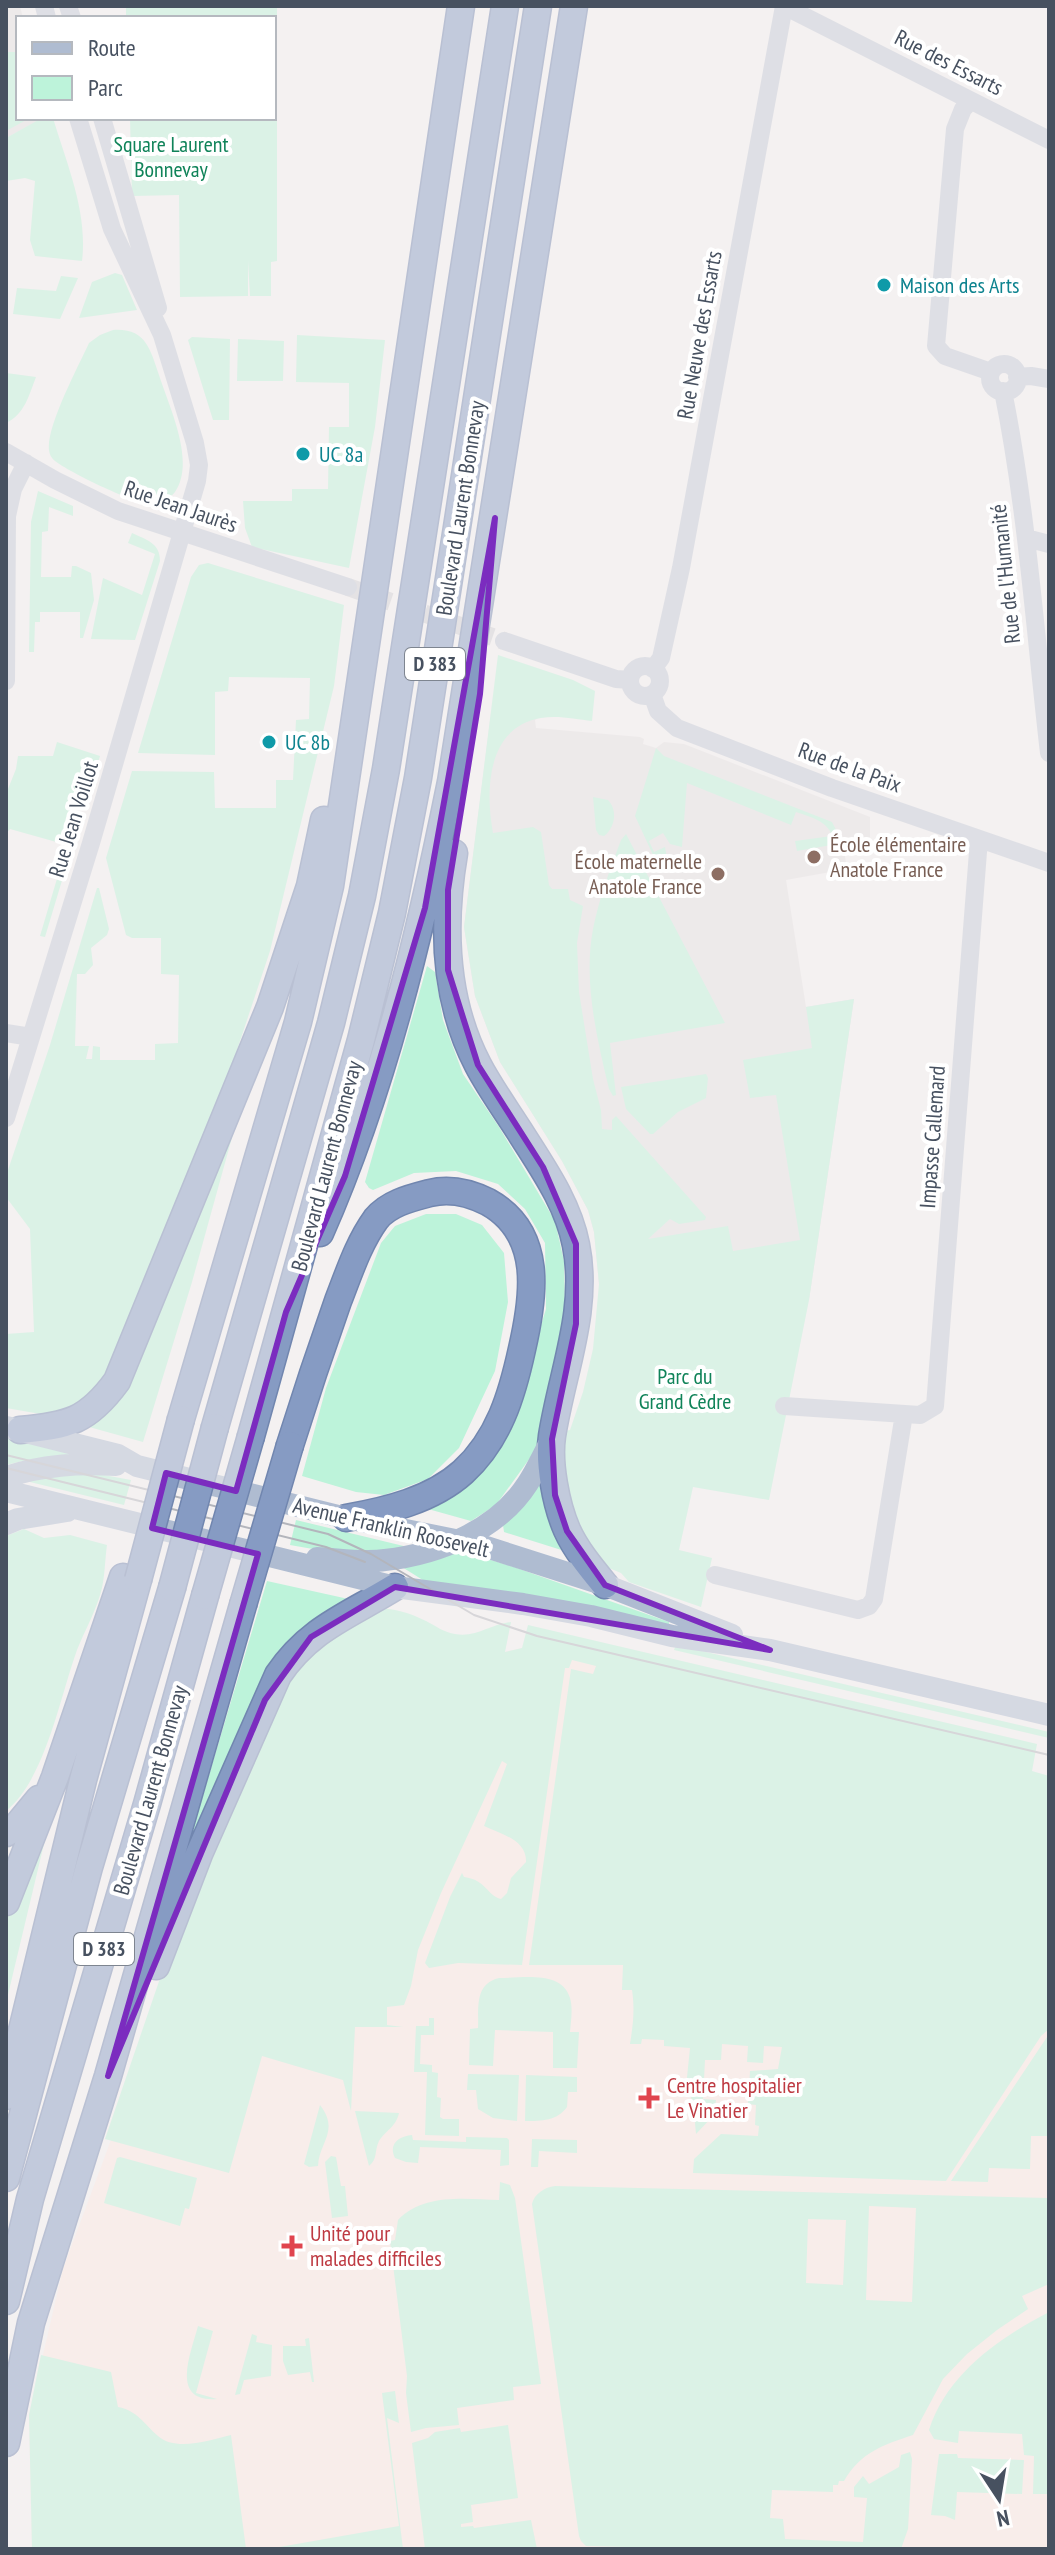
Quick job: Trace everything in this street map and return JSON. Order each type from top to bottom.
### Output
[{"type":"highway","points":[[449,83],[450,6]]},
{"type":"highway","points":[[6,1902],[159,1498],[298,1022],[330,886],[461,6]]},
{"type":"highway","points":[[6,2178],[89,1867],[172,1588],[331,1023],[362,896],[386,769],[505,6]]},
{"type":"highway","name":"Boulevard Laurent Bonnevay","points":[[6,2301],[30,2199],[147,1804],[286,1312],[361,1040],[395,898],[418,778],[538,6]]},
{"type":"highway","points":[[286,1312],[345,1176],[388,1041],[425,908],[451,782],[495,518],[574,6]]},
{"type":"highway","points":[[495,518],[480,694],[448,890],[448,970],[458,1016],[478,1065],[543,1167],[563,1206],[576,1244],[579,1281],[576,1324],[552,1439],[555,1495],[567,1531],[605,1585]]},
{"type":"highway","points":[[13,1429],[54,1427],[84,1416],[102,1402],[117,1381],[270,1007],[310,886],[327,806],[354,733]]},
{"type":"highway","points":[[6,2443],[31,2323],[108,2076],[290,1445],[320,1349],[356,1252],[379,1216],[403,1200],[440,1191],[471,1193],[496,1207],[519,1233],[531,1267],[531,1313],[504,1415],[477,1459],[445,1486],[375,1513],[346,1518]]},
{"type":"highway","name":"D 383","points":[[6,2096],[130,1579]]},
{"type":"highway","points":[[108,2076],[148,1988],[199,1854],[278,1675],[291,1655],[311,1637],[395,1587]]},
{"type":"highway","points":[[6,1833],[15,1828],[55,1777]]},
{"type":"main road","name":"Avenue Franklin Roosevelt","points":[[13,1429],[118,1455],[137,1466],[346,1518],[461,1540],[605,1585],[770,1650]]},
{"type":"main road","points":[[264,1555],[382,1561],[461,1540],[502,1512],[527,1485],[552,1439]]},
{"type":"main road","points":[[6,1477],[47,1465],[137,1466]]},
{"type":"main road","name":"Avenue Franklin Roosevelt","points":[[6,1491],[395,1587],[523,1604],[591,1616],[672,1636],[770,1650],[1049,1715]]},
{"type":"main road","points":[[6,1524],[18,1519],[78,1509]]},
{"type":"street","name":"Rue des Essarts","points":[[784,6],[1049,140]]},
{"type":"street","name":"Rue Neuve des Essarts","points":[[653,669],[661,658],[681,568],[784,6]]},
{"type":"street","points":[[971,101],[963,109],[955,129],[936,346],[945,356],[991,372]]},
{"type":"street","points":[[79,120],[112,229],[158,323]]},
{"type":"street","points":[[103,120],[158,305],[158,323]]},
{"type":"street","name":"Rue Jean Voillot","points":[[6,1118],[91,843],[197,481],[199,465],[195,443],[158,323]]},
{"type":"street","points":[[1000,365],[1008,365],[1015,370],[1017,377],[1012,389],[1003,391],[992,385],[991,372],[1000,365]]},
{"type":"street","points":[[1017,377],[1049,379]]},
{"type":"street","name":"Rue de l'Humanité","points":[[1003,391],[1014,443],[1047,710],[1049,753]]},
{"type":"street","name":"Rue Jean Jaurès","points":[[6,452],[118,511],[348,587]]},
{"type":"street","points":[[6,681],[7,516],[13,489],[26,463]]},
{"type":"street","points":[[1026,538],[1049,544]]},
{"type":"street","points":[[504,641],[616,679],[630,680]]},
{"type":"street","points":[[640,667],[653,669],[659,684],[652,694],[639,695],[632,689],[630,680],[633,672],[640,667]]},
{"type":"street","name":"Rue de la Paix","points":[[652,694],[658,711],[677,728],[832,788],[1049,863]]},
{"type":"street","name":"Impasse Callemard","points":[[784,1406],[920,1415],[935,1406],[979,839]]},
{"type":"street","points":[[6,1033],[31,1037]]},
{"type":"street","points":[[715,1575],[858,1610],[869,1606],[874,1599],[904,1414]]},
{"type":"highlighted area","points":[[495,518],[480,694],[448,890],[448,970],[478,1065],[543,1167],[576,1244],[576,1324],[552,1439],[555,1495],[567,1531],[605,1585],[770,1650],[395,1587],[311,1637],[265,1700],[108,2076],[258,1554],[152,1528],[166,1473],[236,1491],[286,1312],[345,1176],[425,908]]},
{"type":"shaded area","points":[[6,6],[20,6],[22,16],[16,16],[16,120],[40,120],[6,138]]},
{"type":"shaded area","points":[[491,713],[538,718],[535,720],[536,728],[640,737],[644,739],[643,744],[656,748],[664,742],[684,744],[870,817],[870,839],[843,844],[847,869],[786,880],[806,1007],[854,999],[809,1300],[599,1284],[594,1232],[588,1210],[562,1161],[500,1062],[475,996],[464,927]]},
{"type":"shaded area","name":"Centre hospitalier Le Vinatier","points":[[522,1648],[1032,1767],[1032,1772],[1049,1776],[1049,2549],[32,2549],[29,2415],[63,2269],[111,2140],[229,2172],[364,1684]]},
{"type":"green space","name":"Square Laurent Bonnevay","points":[[126,6],[277,6],[277,261],[271,262],[271,296],[250,296],[248,261],[248,296],[180,297],[179,195],[132,196],[130,120],[276,120],[276,16],[126,16]]},
{"type":"green space","points":[[6,52],[16,52],[16,120],[26,120],[6,131]]},
{"type":"green space","points":[[38,120],[54,120],[79,207],[82,261],[35,256],[30,240],[35,181],[25,178],[6,181],[6,138]]},
{"type":"green space","points":[[115,273],[122,275],[137,310],[79,318],[92,282]]},
{"type":"green space","points":[[61,276],[78,278],[60,319],[13,314],[17,288],[56,291]]},
{"type":"green space","points":[[113,330],[133,333],[145,342],[179,434],[183,465],[181,479],[173,495],[160,503],[140,502],[115,492],[62,466],[50,454],[49,440],[57,412],[89,343]]},
{"type":"green space","points":[[297,335],[385,340],[375,427],[349,568],[252,547],[245,528],[243,501],[292,501],[292,489],[328,489],[329,427],[349,427],[349,383],[296,382]]},
{"type":"green space","points":[[192,337],[230,339],[229,420],[213,420],[188,340]]},
{"type":"green space","points":[[238,339],[284,341],[283,381],[237,381]]},
{"type":"green space","points":[[6,373],[36,377],[22,409],[6,423]]},
{"type":"green space","points":[[38,491],[73,506],[73,516],[49,507],[48,531],[42,532],[41,577],[71,577],[72,566],[76,566],[91,573],[94,600],[83,638],[80,638],[80,612],[40,612],[40,622],[35,622],[34,652],[29,652],[31,522]]},
{"type":"green space","points":[[132,533],[155,546],[160,561],[135,640],[91,639],[103,578],[142,595],[155,554],[128,543]]},
{"type":"green space","points":[[208,563],[344,605],[334,686],[270,951],[178,1211],[108,1383],[58,1417],[6,1408],[6,1334],[34,1332],[30,1229],[6,1197],[6,1176],[50,1045],[97,888],[109,929],[107,935],[91,948],[93,965],[85,974],[77,974],[75,1046],[89,1046],[86,1059],[92,1059],[93,1046],[100,1047],[100,1060],[155,1060],[155,1044],[178,1043],[179,975],[161,974],[161,938],[132,938],[126,935],[106,858],[132,771],[214,772],[215,808],[276,808],[276,780],[293,780],[296,720],[309,719],[310,678],[229,677],[228,691],[215,692],[215,755],[138,753],[191,577],[199,565]]},
{"type":"green space","name":"Parc du Grand Cèdre","points":[[498,655],[573,680],[595,691],[592,721],[541,718],[523,724],[510,734],[500,747],[490,780],[491,816],[493,833],[533,827],[541,832],[549,885],[552,889],[568,889],[570,900],[583,906],[577,943],[579,992],[602,1129],[612,1130],[612,1120],[616,1116],[706,1217],[705,1220],[679,1224],[670,1219],[648,1239],[728,1226],[733,1251],[800,1240],[776,1095],[750,1098],[743,1060],[812,1048],[806,1007],[854,999],[809,1300],[769,1500],[693,1487],[679,1550],[712,1558],[701,1607],[629,1582],[621,1573],[597,1563],[575,1533],[560,1484],[565,1431],[570,1430],[583,1392],[593,1349],[599,1284],[594,1232],[588,1210],[562,1161],[500,1062],[475,996],[464,927]]},
{"type":"green space","points":[[57,742],[100,756],[85,805],[78,803],[76,812],[82,814],[45,937],[40,936],[67,845],[10,829],[6,834],[6,794],[18,756],[53,756]]},
{"type":"green space","points":[[656,748],[664,756],[832,822],[843,843],[797,851],[795,841],[832,836],[830,831],[818,820],[796,812],[791,825],[687,783],[682,847],[670,844],[663,833],[649,841],[654,852],[665,847],[667,858],[653,855],[635,816]]},
{"type":"green space","points":[[593,797],[608,800],[613,809],[613,824],[604,836],[596,830]]},
{"type":"green space","points":[[626,834],[725,1023],[610,1043],[616,1095],[613,1096],[596,1030],[590,949],[602,895],[621,840]]},
{"type":"green space","points":[[427,966],[435,972],[443,1020],[463,1074],[555,1221],[564,1261],[565,1307],[554,1376],[535,1451],[496,1505],[471,1521],[428,1509],[457,1492],[523,1383],[546,1309],[545,1243],[525,1209],[498,1184],[456,1171],[414,1173],[373,1190],[365,1182]]},
{"type":"green space","points":[[706,1074],[706,1098],[678,1112],[653,1134],[626,1109],[621,1087]]},
{"type":"green space","points":[[238,1116],[143,1442],[82,1425]]},
{"type":"green space","points":[[426,1214],[456,1214],[482,1225],[504,1253],[508,1302],[495,1371],[459,1448],[428,1479],[384,1495],[356,1492],[302,1476],[326,1388],[381,1243],[395,1226]]},
{"type":"green space","points":[[6,1436],[79,1454],[6,1465]]},
{"type":"green space","points":[[93,1473],[131,1480],[124,1505],[30,1482],[27,1477]]},
{"type":"green space","points":[[541,1479],[571,1553],[504,1532],[503,1525]]},
{"type":"green space","points":[[296,1520],[416,1549],[330,1552],[290,1545]]},
{"type":"green space","points":[[24,1529],[44,1538],[70,1535],[107,1545],[100,1596],[77,1650],[50,1736],[31,1779],[20,1797],[6,1811],[6,1536]]},
{"type":"green space","points":[[454,1549],[514,1567],[669,1622],[669,1625],[426,1582],[402,1567]]},
{"type":"green space","points":[[267,1581],[353,1600],[319,1619],[177,1882]]},
{"type":"green space","points":[[376,1608],[408,1613],[444,1631],[463,1635],[511,1622],[505,1652],[522,1648],[528,1625],[1037,1744],[1032,1771],[1049,1776],[1049,2029],[1041,2036],[946,2181],[693,2173],[694,2159],[721,2134],[758,2136],[756,2105],[748,2104],[750,2071],[778,2069],[782,2047],[764,2046],[763,2063],[747,2062],[748,2046],[722,2044],[721,2060],[705,2060],[703,2099],[716,2100],[714,2115],[696,2134],[693,2102],[686,2087],[690,2048],[664,2046],[664,2040],[642,2039],[641,2044],[630,2044],[633,1997],[632,1990],[622,1990],[623,1965],[529,1965],[571,1669],[593,1674],[596,1666],[572,1660],[569,1668],[565,1668],[522,1965],[458,1963],[429,1968],[425,1963],[462,1873],[501,1899],[507,1893],[511,1878],[526,1862],[518,1843],[484,1826],[507,1764],[502,1761],[418,1950],[404,2005],[387,2007],[387,2025],[403,2027],[355,2027],[351,2111],[343,2080],[262,2056],[229,2173],[105,2139],[167,1958],[298,1659]]},
{"type":"green space","points":[[676,1645],[1049,1732],[1049,1738],[674,1650]]},
{"type":"green space","points":[[45,1822],[49,1823],[6,2003],[6,1920]]},
{"type":"green space","points":[[499,1978],[550,1979],[566,1989],[571,2006],[570,2032],[579,2032],[577,2068],[553,2068],[553,2032],[495,2030],[493,2066],[469,2065],[470,2029],[478,2028],[478,2005],[482,1991],[491,1981]]},
{"type":"green space","points":[[429,2018],[434,2018],[434,2035],[421,2035],[420,2064],[432,2065],[432,2072],[438,2073],[440,2117],[459,2119],[459,2136],[425,2135],[427,2072],[414,2072],[416,2026],[429,2026]]},
{"type":"green space","points":[[1049,2034],[1049,2136],[1031,2136],[1030,2169],[989,2168],[988,2182],[951,2181]]},
{"type":"green space","points":[[468,2074],[519,2075],[517,2121],[493,2118],[478,2109],[476,2090],[467,2090]]},
{"type":"green space","points":[[526,2075],[577,2077],[577,2092],[568,2092],[567,2107],[554,2118],[525,2121]]},
{"type":"green space","points":[[320,2105],[328,2122],[327,2136],[318,2166],[309,2167],[304,2164]]},
{"type":"green space","points":[[355,2111],[399,2113],[379,2141],[374,2161],[369,2166]]},
{"type":"green space","points":[[412,2135],[413,2140],[466,2142],[466,2137],[507,2138],[509,2165],[500,2166],[501,2150],[420,2147],[418,2163],[395,2158],[393,2149],[396,2142]]},
{"type":"green space","points":[[532,2139],[577,2140],[577,2153],[539,2151],[538,2167],[531,2167]]},
{"type":"green space","points":[[331,2156],[336,2157],[341,2186],[345,2186],[348,2216],[332,2218],[325,2162]]},
{"type":"green space","points":[[117,2158],[197,2178],[189,2209],[185,2208],[180,2226],[104,2203]]},
{"type":"green space","points":[[500,2182],[510,2185],[515,2198],[541,2384],[513,2387],[514,2400],[457,2408],[459,2425],[411,2432],[390,2241],[395,2240],[398,2220],[408,2211],[420,2205],[446,2200],[499,2200]]},
{"type":"green space","points":[[555,2186],[1049,2198],[1049,2284],[1022,2296],[1028,2309],[967,2354],[943,2379],[913,2435],[865,2456],[844,2481],[833,2485],[833,2492],[772,2490],[770,2518],[783,2519],[785,2539],[863,2542],[867,2498],[854,2497],[854,2487],[863,2476],[869,2484],[899,2467],[901,2455],[910,2452],[908,2529],[901,2549],[586,2546],[579,2536],[532,2204],[544,2189]],"holes":[[[869,2206],[916,2208],[912,2302],[866,2300]],[[808,2219],[846,2220],[843,2285],[806,2283]]]},
{"type":"green space","points":[[1049,2312],[1049,2494],[1033,2494],[1034,2456],[1024,2455],[1022,2434],[959,2431],[958,2443],[934,2439],[929,2430],[948,2392],[977,2360]]},
{"type":"green space","points":[[198,2326],[213,2331],[196,2393],[217,2399],[202,2398],[193,2393],[188,2385],[188,2362]]},
{"type":"green space","points":[[252,2334],[257,2336],[256,2342],[272,2345],[271,2376],[244,2380],[240,2394],[235,2395]]},
{"type":"green space","points":[[309,2338],[314,2382],[310,2372],[288,2375],[283,2361],[283,2346],[306,2346],[305,2339]]},
{"type":"green space","points":[[41,2355],[111,2372],[118,2407],[135,2415],[165,2441],[183,2444],[231,2435],[246,2549],[32,2549],[29,2415]]},
{"type":"green space","points":[[395,2391],[399,2423],[387,2418],[403,2549],[268,2549],[399,2526],[382,2393]]},
{"type":"green space","points":[[508,2425],[518,2498],[471,2505],[473,2522],[461,2524],[461,2527],[531,2520],[537,2549],[425,2549],[412,2443],[435,2432],[460,2428],[461,2432]]},
{"type":"green space","points":[[939,2454],[957,2454],[958,2458],[1024,2460],[1022,2494],[957,2492],[955,2520],[931,2515]]},
{"type":"tunnel","points":[[348,587],[504,641]]},
{"type":"tram line","points":[[6,1455],[328,1534],[371,1554],[474,1615],[537,1636],[1049,1755]]},
{"type":"tram line","points":[[6,1468],[326,1547],[365,1562]]},
{"type":"place","name":"Maison des Arts","points":[[884,285]]},
{"type":"place","name":"UC 8a","points":[[303,454]]},
{"type":"place","name":"UC 8b","points":[[269,742]]},
{"type":"place","name":"École élémentaire Anatole France","points":[[814,857]]},
{"type":"place","name":"École maternelle Anatole France","points":[[718,874]]},
{"type":"place","name":"Centre hospitalier Le Vinatier","points":[[649,2098]]},
{"type":"place","name":"Unité pour malades difficiles","points":[[292,2246]]}]
